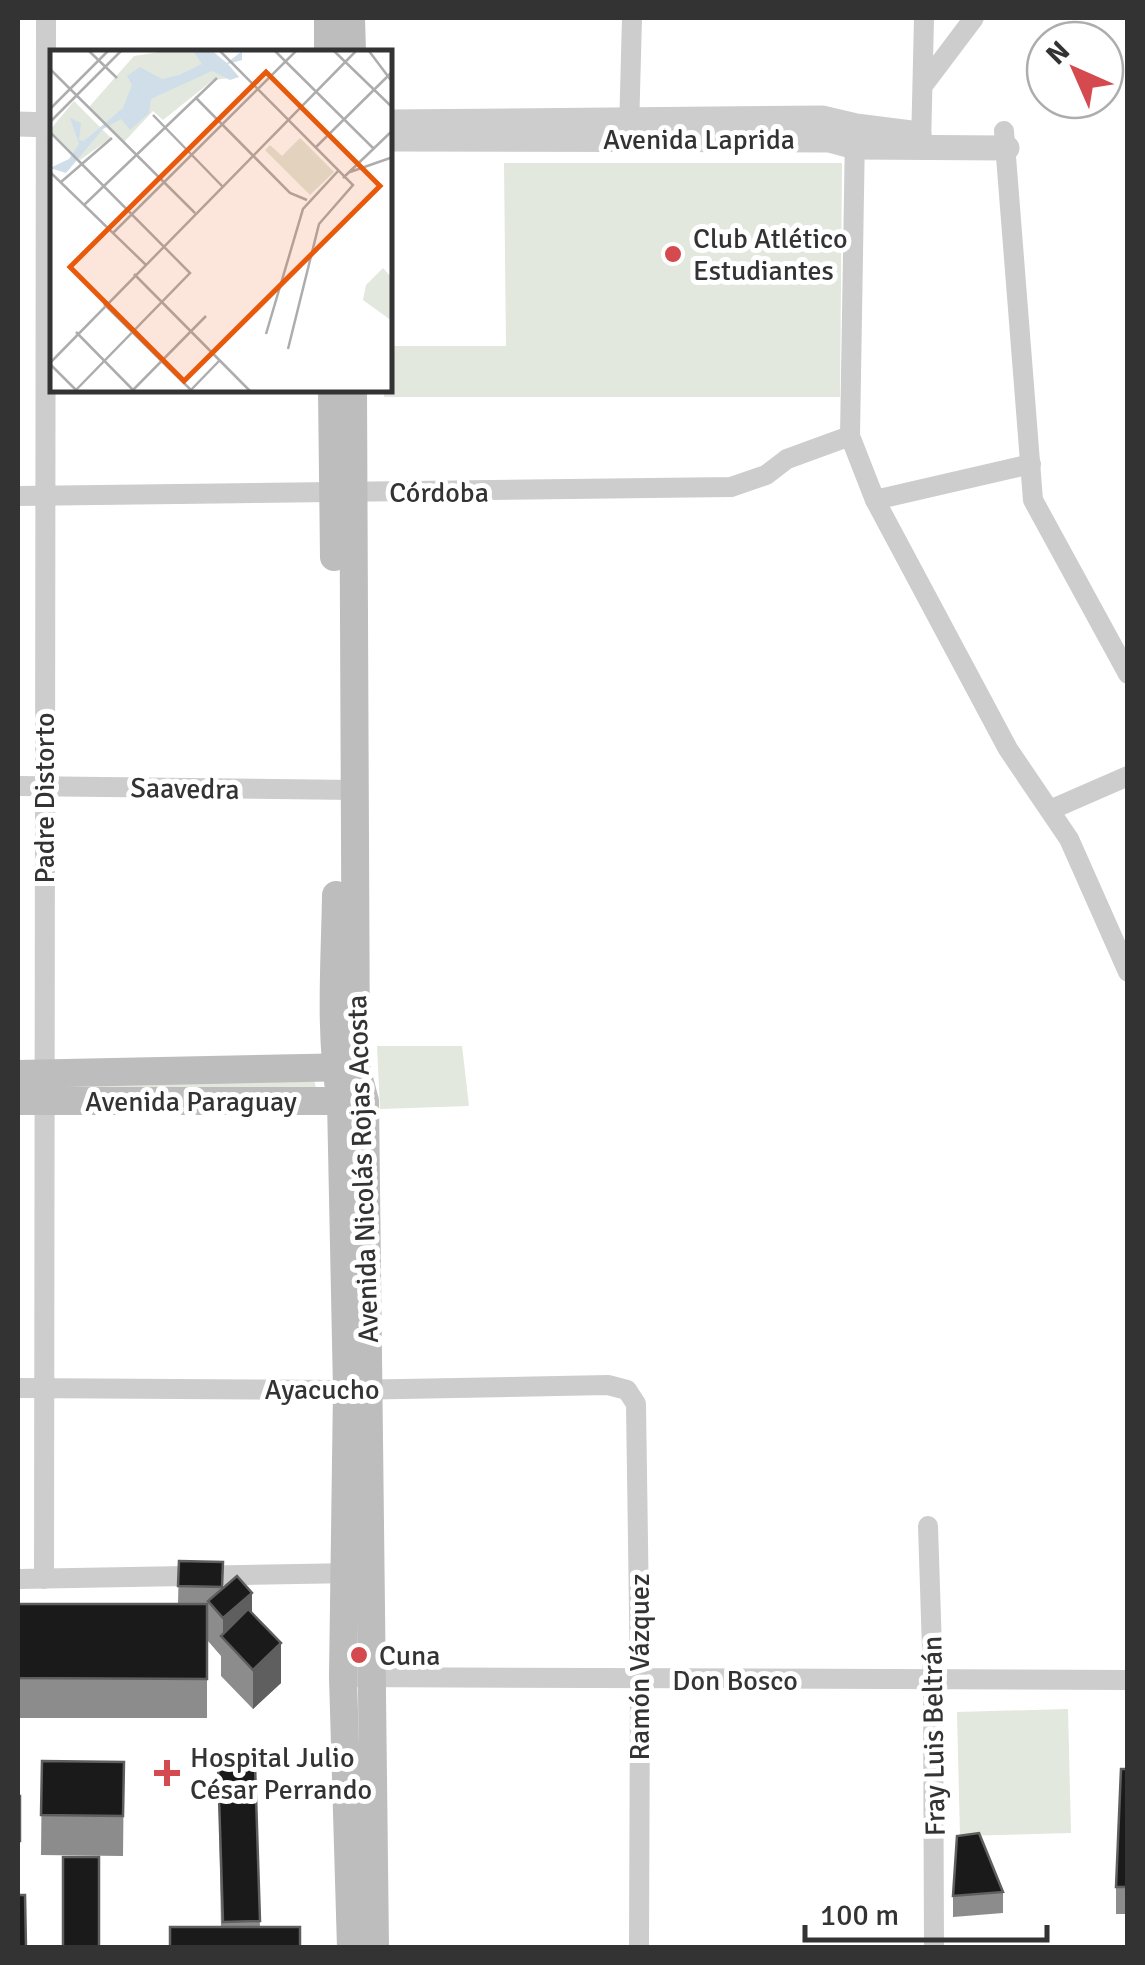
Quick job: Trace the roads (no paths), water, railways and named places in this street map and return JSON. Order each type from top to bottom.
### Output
[{"type":"main road","points":[[328,18],[328,50]]},
{"type":"main road","points":[[351,18],[352,50]]},
{"type":"main road","name":"Avenida Nicolás Rojas Acosta","points":[[332,392],[343,493],[346,1067],[353,1101],[358,1389],[372,1572],[375,1948]]},
{"type":"main road","name":"Avenida Nicolás Rojas Acosta","points":[[343,493],[353,392]]},
{"type":"main road","name":"Avenida Paraguay","points":[[31,1088],[346,1067]]},
{"type":"main road","name":"Avenida Paraguay","points":[[31,1088],[353,1101]]},
{"type":"main road","name":"Avenida Nicolás Rojas Acosta","points":[[350,1948],[344,1573],[358,1389]]},
{"type":"street","name":"Padre Distorto","points":[[44,1579],[44,1388],[31,1088],[44,786],[50,133],[46,18]]},
{"type":"street","points":[[629,128],[632,18]]},
{"type":"street","points":[[921,141],[924,18]]},
{"type":"street","points":[[924,85],[974,18]]},
{"type":"street","name":"Avenida Laprida","points":[[392,139],[822,118],[855,137],[1006,140]]},
{"type":"street","name":"Avenida Laprida","points":[[392,122],[629,128]]},
{"type":"street","points":[[18,124],[50,133]]},
{"type":"street","points":[[18,142],[50,133]]},
{"type":"street","points":[[855,137],[850,436],[875,500],[1008,749],[1069,838],[1128,972]]},
{"type":"street","points":[[1006,140],[1034,500],[1128,674]]},
{"type":"street","name":"Córdoba","points":[[18,496],[731,487],[766,475],[787,459],[850,436]]},
{"type":"street","points":[[875,500],[1031,464]]},
{"type":"street","points":[[1050,810],[1128,776]]},
{"type":"street","name":"Saavedra","points":[[18,786],[345,790]]},
{"type":"street","name":"Ayacucho","points":[[18,1388],[608,1385],[627,1390]]},
{"type":"street","name":"Ramón Vázquez","points":[[627,1390],[636,1404],[639,1948]]},
{"type":"street","name":"Fray Luis Beltrán","points":[[928,1526],[934,1680],[934,1948]]},
{"type":"street","points":[[18,1580],[372,1572]]},
{"type":"street","name":"Don Bosco","points":[[343,1678],[1128,1680]]},
{"type":"place","name":"Club Atlético Estudiantes","points":[[673,254]]},
{"type":"place","name":"Cuna","points":[[359,1655]]},
{"type":"place","name":"Hospital Julio César Perrando","points":[[167,1773]]}]
